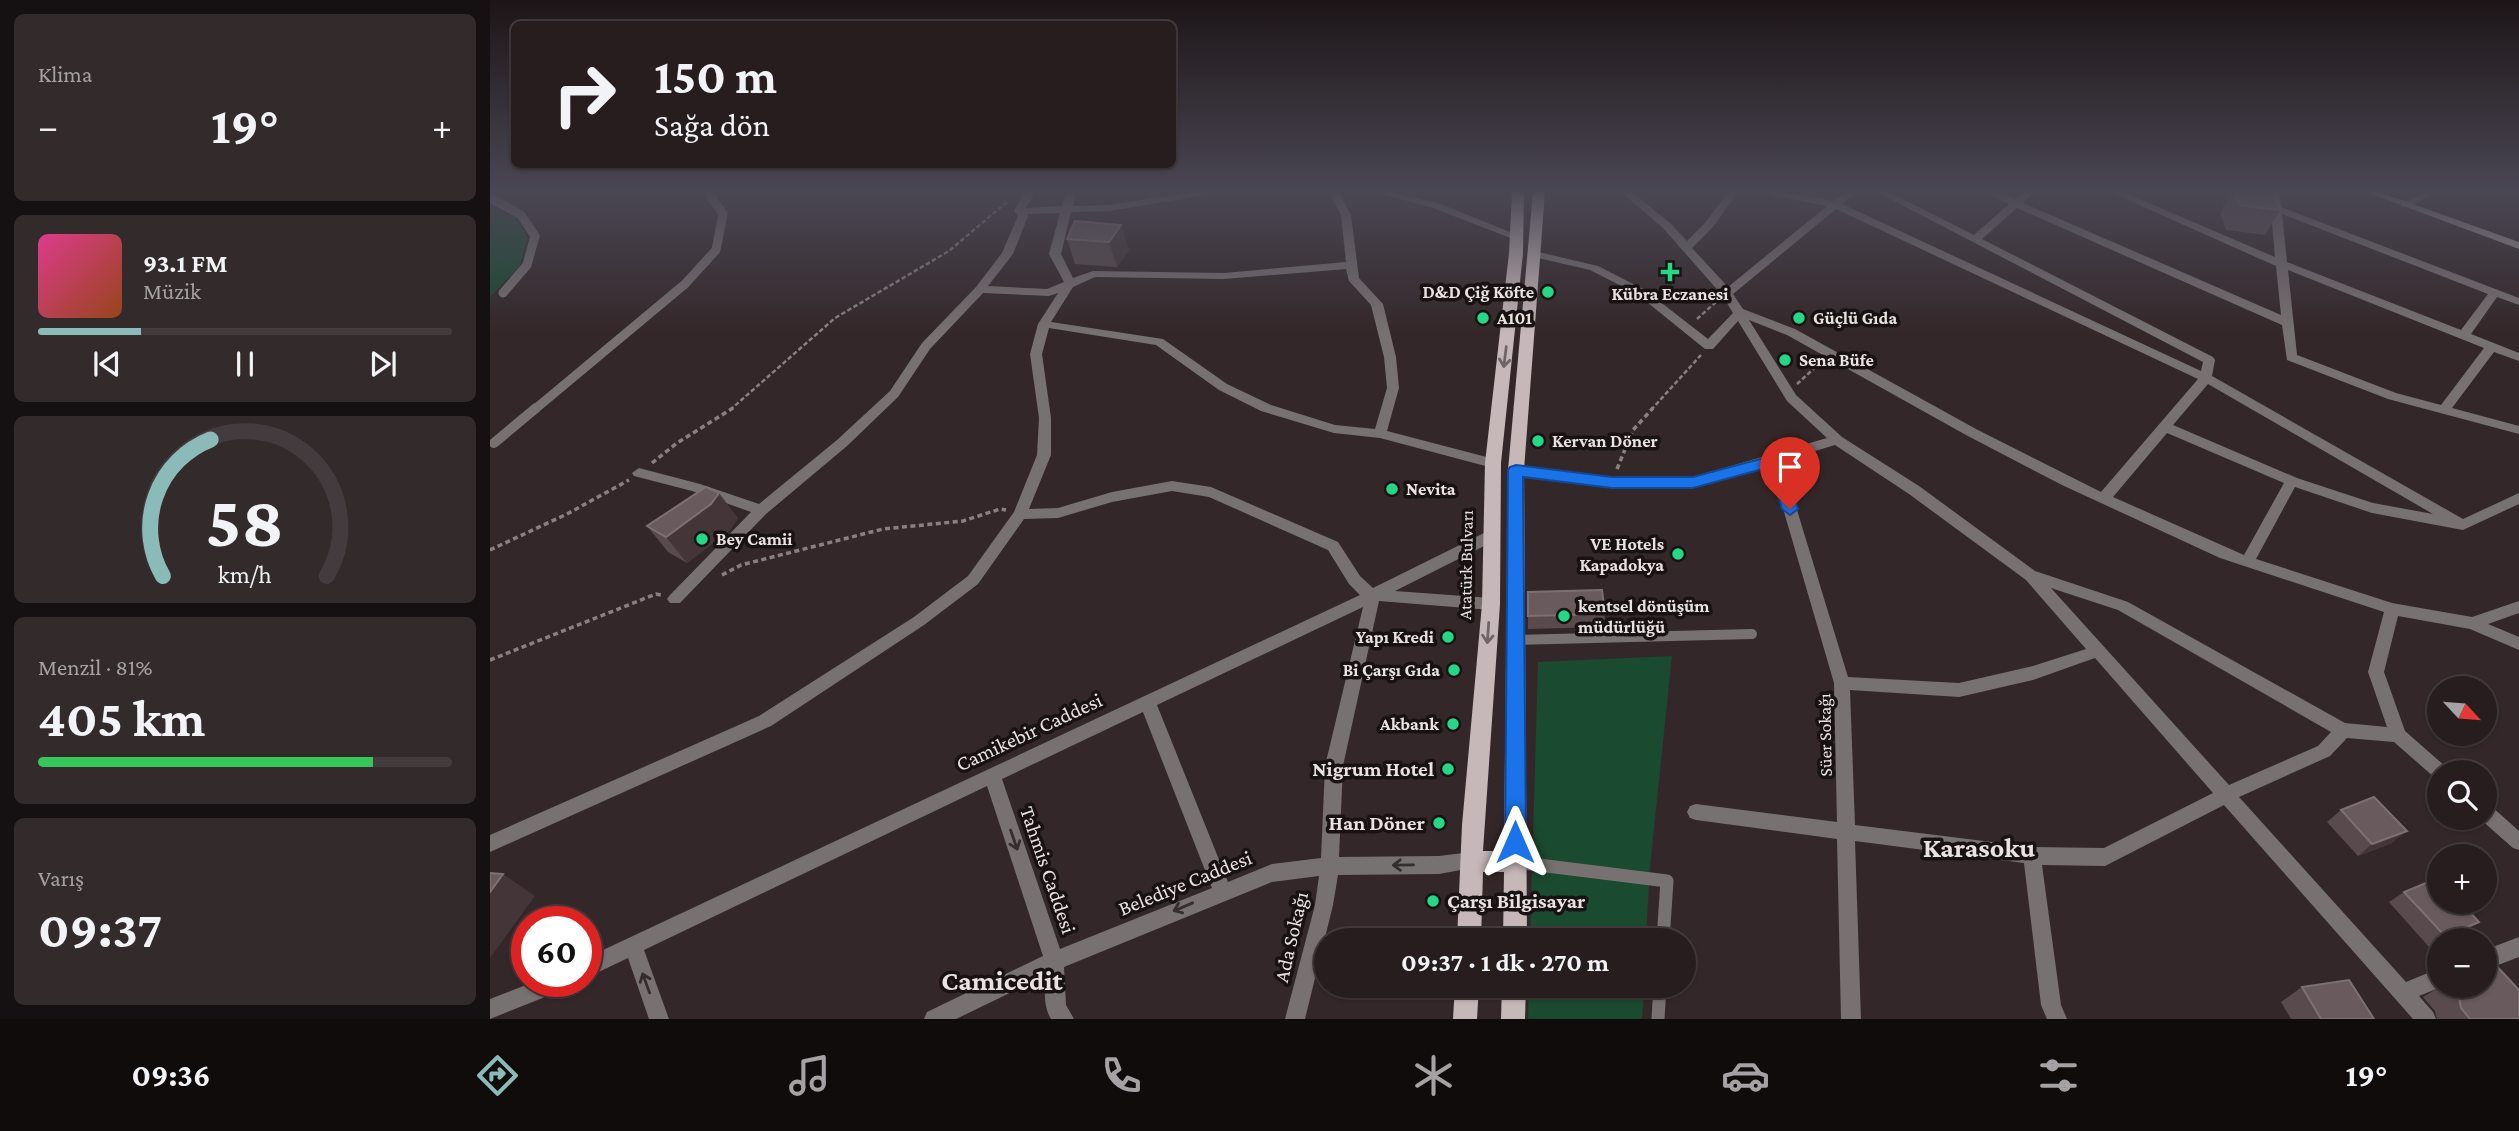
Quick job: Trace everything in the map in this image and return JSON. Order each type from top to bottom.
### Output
[{"type":"main road","name":"Atatürk Bulvarı","points":[[1468,928],[1490,604],[1493,463],[1517,240]]},
{"type":"main road","points":[[1515,928],[1516,470],[1535,240]]},
{"type":"main road","points":[[1471,861],[1516,862]]},
{"type":"main road","points":[[1465,1019],[1466,998]]},
{"type":"main road","points":[[1513,1019],[1514,998]]},
{"type":"street","points":[[675,599],[761,510],[842,443],[894,394],[926,346],[980,289],[1007,254],[1013,240]]},
{"type":"street","points":[[1059,240],[1055,254],[1070,283]]},
{"type":"street","points":[[1348,240],[1353,279],[1377,304],[1390,357],[1393,388],[1380,434]]},
{"type":"street","points":[[1679,240],[1727,293],[1788,393],[1837,440],[1914,490],[2031,576],[2426,1019]]},
{"type":"street","points":[[1687,247],[1694,240]]},
{"type":"street","points":[[1727,293],[1793,240]]},
{"type":"street","points":[[1909,240],[2206,378],[2463,525]]},
{"type":"street","points":[[1975,240],[2208,360],[2206,378],[2104,498]]},
{"type":"street","points":[[2101,240],[2288,323]]},
{"type":"street","points":[[2225,240],[2519,357]]},
{"type":"street","points":[[2280,240],[2291,357],[2392,397],[2519,430]]},
{"type":"street","points":[[2356,240],[2519,302]]},
{"type":"street","points":[[2501,240],[2519,246]]},
{"type":"street","points":[[1534,254],[1594,268],[1641,292],[1709,346],[1740,312]]},
{"type":"street","points":[[980,289],[1049,293],[1093,274],[1224,276],[1351,265]]},
{"type":"street","points":[[490,844],[765,721],[919,621],[973,580],[1020,514],[1044,455],[1045,418],[1036,354],[1044,324],[1070,283]]},
{"type":"street","points":[[2464,335],[2494,293]]},
{"type":"street","points":[[1740,312],[1791,332],[1983,439],[2225,554],[2392,609],[2472,623],[2519,644]]},
{"type":"street","points":[[1044,324],[1159,342],[1223,387],[1266,408],[1334,429],[1380,434],[1493,463]]},
{"type":"street","points":[[2444,410],[2492,346]]},
{"type":"street","points":[[2165,427],[2292,481],[2372,508],[2463,525],[2519,498]]},
{"type":"street","points":[[1516,470],[1612,483],[1693,482],[1837,440]]},
{"type":"street","name":"Süer Sokağı","points":[[1775,460],[1842,683],[1851,1019]]},
{"type":"street","points":[[639,473],[695,486],[732,502],[761,510]]},
{"type":"street","points":[[2247,562],[2292,481]]},
{"type":"street","points":[[1020,514],[1058,513],[1112,497],[1172,486],[1211,492],[1333,546],[1343,558],[1360,590],[1373,595],[1490,604]]},
{"type":"street","name":"Camikebir Caddesi","points":[[602,961],[1373,595],[1491,536]]},
{"type":"street","points":[[2031,576],[2123,606],[2343,730],[2398,735]]},
{"type":"street","name":"Ada Sokağı","points":[[1295,1019],[1324,905],[1330,866],[1334,766],[1373,595]]},
{"type":"street","points":[[2472,623],[2519,607]]},
{"type":"street","points":[[2392,609],[2376,672],[2398,735],[2427,761]]},
{"type":"street","points":[[1842,683],[1959,690],[2033,673],[2098,651]]},
{"type":"street","points":[[1147,701],[1222,891]]},
{"type":"street","points":[[1696,812],[2032,856],[2105,858],[2226,795],[2324,751],[2343,730]]},
{"type":"street","name":"Tahmis Caddesi","points":[[992,775],[1054,961],[1056,1009],[1064,1019]]},
{"type":"street","points":[[2497,823],[2519,842]]},
{"type":"street","points":[[2032,856],[2051,1005],[2057,1019]]},
{"type":"street","name":"Belediye Caddesi","points":[[933,1019],[1054,961],[1272,873],[1330,866],[1471,861]]},
{"type":"street","points":[[633,946],[659,1019]]},
{"type":"street","points":[[2497,955],[2519,947]]},
{"type":"street","points":[[2402,993],[2427,983]]},
{"type":"street","points":[[490,1009],[520,997]]},
{"type":"lane","points":[[503,293],[527,265],[534,240]]},
{"type":"lane","points":[[494,443],[685,284],[716,250],[718,240]]},
{"type":"lane","points":[[1516,640],[1752,634]]},
{"type":"lane","points":[[1516,862],[1667,881],[1664,928]]},
{"type":"lane","points":[[1658,1019],[1659,998]]},
{"type":"path","points":[[490,550],[567,514],[639,473],[677,443],[738,405],[835,318],[948,251],[962,240]]},
{"type":"path","points":[[1686,328],[1727,293]]},
{"type":"path","points":[[1612,483],[1633,430],[1709,346]]},
{"type":"path","points":[[1788,393],[1830,354]]},
{"type":"path","points":[[719,576],[741,565],[883,529],[963,521],[1000,509],[1020,514]]},
{"type":"path","points":[[490,660],[656,594],[675,599]]},
{"type":"green space","points":[[490,240],[528,240],[519,267],[490,297]]},
{"type":"green space","points":[[1672,656],[1650,867],[1647,928],[1530,928],[1538,662]]},
{"type":"green space","points":[[1529,998],[1643,998],[1642,1019],[1528,1019]]},
{"type":"building","points":[[1075,240],[1111,240],[1109,242]]},
{"type":"building","points":[[706,487],[719,493],[711,504],[666,537],[647,526]]},
{"type":"building","points":[[1602,590],[1605,614],[1528,616],[1528,592]]},
{"type":"building","points":[[2374,797],[2407,831],[2372,844],[2341,810]]},
{"type":"building","points":[[490,873],[503,874],[490,892]]},
{"type":"building","points":[[2427,883],[2427,914],[2472,914],[2479,922],[2464,928],[2438,928],[2404,892]]},
{"type":"building","points":[[2497,966],[2519,990],[2519,1019],[2470,1019],[2461,1008],[2459,998],[2497,998]]},
{"type":"building","points":[[2349,980],[2374,1019],[2321,1019],[2302,987]]},
{"type":"place","name":"Kübra Eczanesi","points":[[1670,272]]},
{"type":"place","name":"D&D Çiğ Köfte","points":[[1548,292]]},
{"type":"place","name":"A101","points":[[1483,318]]},
{"type":"place","name":"Güçlü Gıda","points":[[1799,318]]},
{"type":"place","name":"Sena Büfe","points":[[1785,360]]},
{"type":"place","name":"Kervan Döner","points":[[1538,441]]},
{"type":"place","name":"Nevita","points":[[1392,489]]},
{"type":"place","name":"Bey Camii","points":[[702,539]]},
{"type":"place","name":"VE Hotels Kapadokya","points":[[1678,554]]},
{"type":"place","name":"kentsel dönüşüm müdürlüğü","points":[[1564,616]]},
{"type":"place","name":"Yapı Kredi","points":[[1448,637]]},
{"type":"place","name":"Bi Çarşı Gıda","points":[[1454,670]]},
{"type":"place","name":"Akbank","points":[[1453,724]]},
{"type":"place","name":"Nigrum Hotel","points":[[1448,769]]},
{"type":"place","name":"Han Döner","points":[[1439,823]]},
{"type":"place","name":"Çarşı Bilgisayar","points":[[1433,901]]},
{"type":"district","name":"Karasoku","points":[[1979,847]]},
{"type":"district","name":"Camicedit","points":[[1002,980]]},
{"type":"route","points":[[1515,842],[1516,470],[1612,483],[1693,482],[1775,460],[1790,509]]}]
